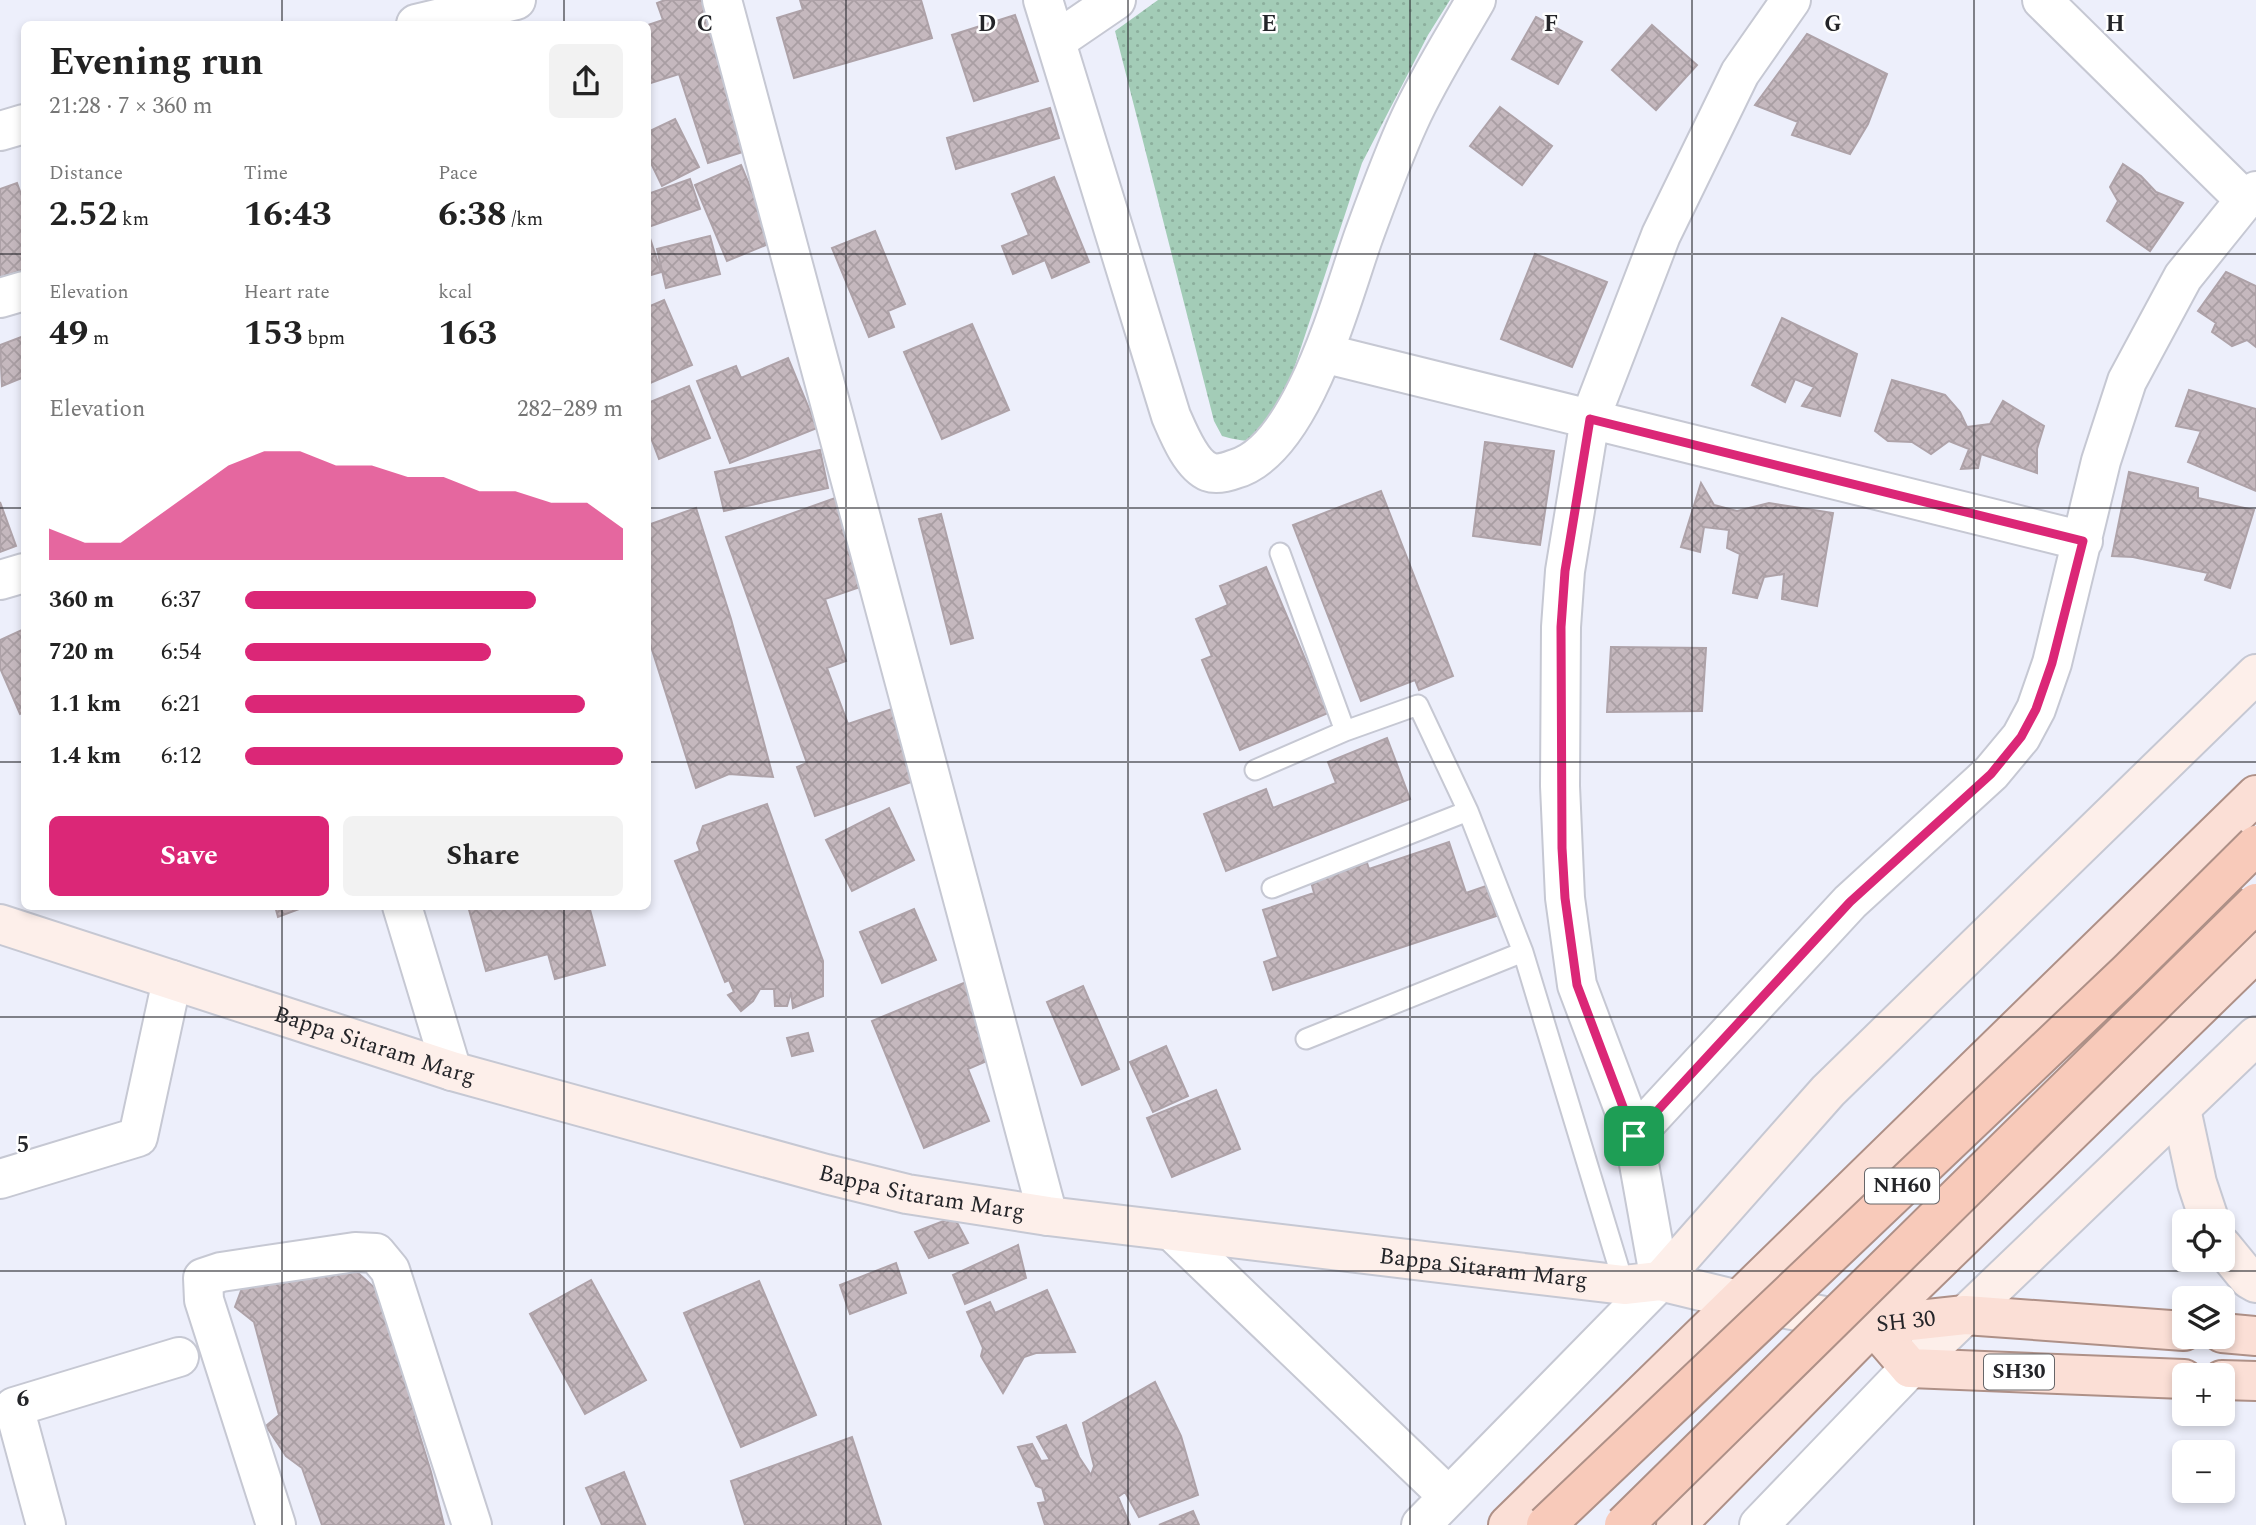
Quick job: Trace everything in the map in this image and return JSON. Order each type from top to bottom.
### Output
[{"type":"highway","name":"NH60","points":[[1546,1525],[2128,972],[2256,845]]},
{"type":"highway","name":"NH60","points":[[1624,1525],[2256,902]]},
{"type":"main road","points":[[1508,1525],[2256,795]]},
{"type":"main road","points":[[1676,1525],[1873,1325],[2256,952]]},
{"type":"main road","name":"SH 30","points":[[1873,1325],[1965,1315],[2172,1330]]},
{"type":"main road","name":"SH 30","points":[[1873,1325],[1910,1368],[2172,1379]]},
{"type":"main road","points":[[2235,1335],[2256,1336]]},
{"type":"main road","points":[[2235,1380],[2256,1381]]},
{"type":"street","points":[[399,0],[403,21]]},
{"type":"street","points":[[722,0],[1048,1216]]},
{"type":"street","points":[[1043,0],[1171,416],[1182,443],[1194,460],[1208,472],[1222,473],[1256,460],[1286,428],[1323,353],[1365,233],[1409,120],[1476,0]]},
{"type":"street","points":[[1056,41],[1116,0]]},
{"type":"street","points":[[1642,1283],[1634,1136],[1577,985],[1565,898],[1562,848],[1561,627],[1565,571],[1590,419],[1661,235],[1740,73],[1791,0]]},
{"type":"street","points":[[1634,1136],[1850,902],[1991,774],[2021,737],[2036,709],[2052,663],[2101,461],[2127,381],[2183,277],[2250,196],[2042,0]]},
{"type":"street","points":[[435,21],[510,9]]},
{"type":"street","points":[[0,131],[21,125]]},
{"type":"street","points":[[0,298],[21,292]]},
{"type":"street","points":[[1323,353],[2083,541]]},
{"type":"street","points":[[0,580],[21,574]]},
{"type":"street","points":[[1420,1525],[1642,1283],[1828,1091],[2256,674]]},
{"type":"street","points":[[403,910],[452,1071]]},
{"type":"street","name":"Bappa Sitaram Marg","points":[[0,925],[452,1071],[839,1178],[907,1194],[1048,1216],[1642,1283],[1873,1325]]},
{"type":"street","points":[[0,1179],[138,1137],[172,980]]},
{"type":"street","points":[[1759,1525],[1910,1368],[2256,1036]]},
{"type":"street","points":[[2181,1109],[2197,1183],[2206,1209]]},
{"type":"street","points":[[1172,1231],[1448,1496]]},
{"type":"street","points":[[276,1525],[204,1300],[203,1278],[221,1272],[355,1252],[376,1253],[390,1270],[472,1525]]},
{"type":"street","points":[[2235,1262],[2256,1283]]},
{"type":"street","points":[[46,1525],[14,1407],[179,1357]]},
{"type":"lane","points":[[1280,552],[1345,731]]},
{"type":"lane","points":[[1255,770],[1345,731],[1418,705],[1468,811],[1523,952],[1642,1283]]},
{"type":"lane","points":[[1272,888],[1468,811]]},
{"type":"lane","points":[[1306,1039],[1523,952]]},
{"type":"green space","points":[[1158,0],[1450,0],[1428,35],[1362,163],[1277,420],[1253,440],[1222,436],[1214,421],[1115,31]]},
{"type":"building","points":[[665,0],[706,0],[755,148],[708,163],[679,74],[651,83],[651,24],[663,20],[657,3]]},
{"type":"building","points":[[800,0],[921,0],[932,38],[794,78],[777,18],[803,10]]},
{"type":"building","points":[[1015,15],[1038,81],[974,101],[952,35]]},
{"type":"building","points":[[1536,17],[1582,42],[1558,84],[1512,59]]},
{"type":"building","points":[[1652,25],[1697,65],[1656,110],[1612,70]]},
{"type":"building","points":[[1807,34],[1887,74],[1868,124],[1850,154],[1792,135],[1798,122],[1755,105]]},
{"type":"building","points":[[1500,107],[1552,146],[1522,185],[1470,146]]},
{"type":"building","points":[[1050,108],[1059,138],[956,169],[947,138]]},
{"type":"building","points":[[675,119],[699,167],[662,186],[651,163],[651,131]]},
{"type":"building","points":[[2123,164],[2141,176],[2156,192],[2183,203],[2150,251],[2107,221],[2118,201],[2110,187]]},
{"type":"building","points":[[741,165],[773,242],[727,261],[695,185]]},
{"type":"building","points":[[1054,177],[1089,262],[1052,278],[1045,260],[1013,274],[1002,246],[1029,235],[1012,194]]},
{"type":"building","points":[[690,179],[700,209],[651,226],[651,193]]},
{"type":"building","points":[[17,183],[21,194],[21,270],[0,278],[0,189]]},
{"type":"building","points":[[875,231],[905,304],[888,311],[894,327],[869,337],[832,248]]},
{"type":"building","points":[[710,236],[720,274],[666,288],[657,249]]},
{"type":"building","points":[[651,241],[661,272],[651,275]]},
{"type":"building","points":[[1535,254],[1607,282],[1572,367],[1501,339]]},
{"type":"building","points":[[2226,272],[2256,286],[2256,347],[2247,340],[2232,346],[2212,332],[2216,323],[2198,311]]},
{"type":"building","points":[[664,300],[692,365],[651,383],[651,306]]},
{"type":"building","points":[[1782,318],[1857,354],[1840,416],[1802,406],[1814,387],[1795,379],[1785,402],[1752,385]]},
{"type":"building","points":[[972,324],[1009,410],[942,439],[904,352]]},
{"type":"building","points":[[21,337],[21,378],[2,386],[0,345]]},
{"type":"building","points":[[788,358],[817,428],[730,463],[697,381],[736,366],[741,378]]},
{"type":"building","points":[[1892,380],[1945,395],[1960,412],[1967,427],[1990,424],[2003,401],[2044,426],[2037,449],[2037,473],[1981,454],[1978,468],[1961,469],[1969,449],[1949,441],[1931,454],[1912,442],[1888,441],[1875,431]]},
{"type":"building","points":[[689,386],[710,438],[659,459],[651,438],[651,402]]},
{"type":"building","points":[[2189,390],[2256,409],[2256,491],[2188,462],[2201,431],[2176,426]]},
{"type":"building","points":[[1485,442],[1554,451],[1540,545],[1473,536]]},
{"type":"building","points":[[820,450],[828,488],[724,511],[715,472]]},
{"type":"building","points":[[2129,472],[2198,488],[2198,498],[2254,510],[2230,588],[2205,580],[2208,573],[2133,557],[2112,556]]},
{"type":"building","points":[[1701,483],[1714,505],[1737,511],[1769,503],[1833,513],[1817,606],[1782,599],[1784,574],[1764,577],[1757,598],[1733,593],[1740,554],[1727,548],[1729,530],[1704,527],[1700,552],[1681,547]]},
{"type":"building","points":[[1381,491],[1453,676],[1419,690],[1415,680],[1361,701],[1293,525]]},
{"type":"building","points":[[838,497],[869,584],[825,599],[846,661],[827,668],[848,724],[892,709],[917,780],[815,816],[797,767],[807,763],[726,537]]},
{"type":"building","points":[[0,502],[16,546],[0,552]]},
{"type":"building","points":[[696,508],[731,619],[773,777],[729,774],[696,788],[651,646],[651,524]]},
{"type":"building","points":[[941,514],[973,638],[951,644],[919,519]]},
{"type":"building","points":[[1266,567],[1328,713],[1240,750],[1202,660],[1212,656],[1196,619],[1228,605],[1220,586]]},
{"type":"building","points":[[21,630],[20,714],[0,668],[0,640]]},
{"type":"building","points":[[1611,647],[1706,648],[1702,711],[1607,712]]},
{"type":"building","points":[[1387,738],[1410,799],[1226,871],[1204,814],[1266,789],[1273,808],[1336,783],[1328,762]]},
{"type":"building","points":[[767,804],[823,961],[823,996],[793,1008],[791,992],[787,1006],[775,1006],[774,989],[760,989],[753,1001],[741,1011],[728,995],[734,992],[729,980],[725,982],[675,861],[700,851],[697,843],[703,826]]},
{"type":"building","points":[[889,808],[914,860],[852,891],[826,840]]},
{"type":"building","points":[[1449,842],[1466,893],[1486,886],[1496,916],[1273,990],[1264,962],[1278,957],[1263,910],[1314,893],[1311,882],[1367,863],[1369,869]]},
{"type":"building","points":[[914,909],[936,960],[882,983],[860,932]]},
{"type":"building","points":[[276,910],[296,910],[278,917]]},
{"type":"building","points":[[469,910],[590,910],[605,965],[555,979],[548,954],[486,971]]},
{"type":"building","points":[[966,982],[996,1057],[968,1069],[989,1121],[924,1148],[872,1021]]},
{"type":"building","points":[[1083,986],[1119,1069],[1082,1085],[1047,1002]]},
{"type":"building","points":[[808,1033],[813,1051],[792,1056],[787,1038]]},
{"type":"building","points":[[1166,1046],[1188,1096],[1153,1112],[1130,1062]]},
{"type":"building","points":[[1216,1090],[1240,1149],[1172,1177],[1147,1118]]},
{"type":"building","points":[[954,1217],[968,1243],[929,1258],[915,1232]]},
{"type":"building","points":[[1018,1245],[1026,1278],[965,1304],[953,1275]]},
{"type":"building","points":[[896,1263],[906,1293],[850,1314],[840,1285]]},
{"type":"building","points":[[348,1264],[377,1290],[426,1411],[414,1417],[444,1525],[322,1525],[302,1468],[286,1456],[266,1426],[279,1415],[254,1322],[235,1307],[244,1283]]},
{"type":"building","points":[[591,1280],[646,1380],[585,1414],[530,1314]]},
{"type":"building","points":[[759,1281],[816,1415],[741,1447],[684,1313]]},
{"type":"building","points":[[1047,1290],[1075,1352],[1036,1353],[1024,1357],[1003,1393],[981,1356],[983,1348],[967,1312],[990,1302],[995,1313]]},
{"type":"building","points":[[1155,1382],[1181,1436],[1198,1495],[1139,1517],[1125,1492],[1118,1497],[1130,1525],[1045,1525],[1038,1503],[1046,1502],[1042,1488],[1036,1486],[1018,1447],[1032,1444],[1041,1461],[1050,1460],[1037,1437],[1066,1425],[1079,1457],[1091,1475],[1094,1466],[1083,1423]]},
{"type":"building","points":[[852,1437],[881,1525],[745,1525],[731,1481]]},
{"type":"building","points":[[624,1472],[645,1524],[602,1525],[586,1488]]},
{"type":"building","points":[[1193,1511],[1199,1525],[1159,1525]]},
{"type":"route","points":[[1590,419],[2083,541],[2052,663],[2036,709],[2021,737],[1991,774],[1850,902],[1634,1136],[1577,985],[1565,898],[1560,786],[1561,627],[1565,571],[1590,419]]}]
